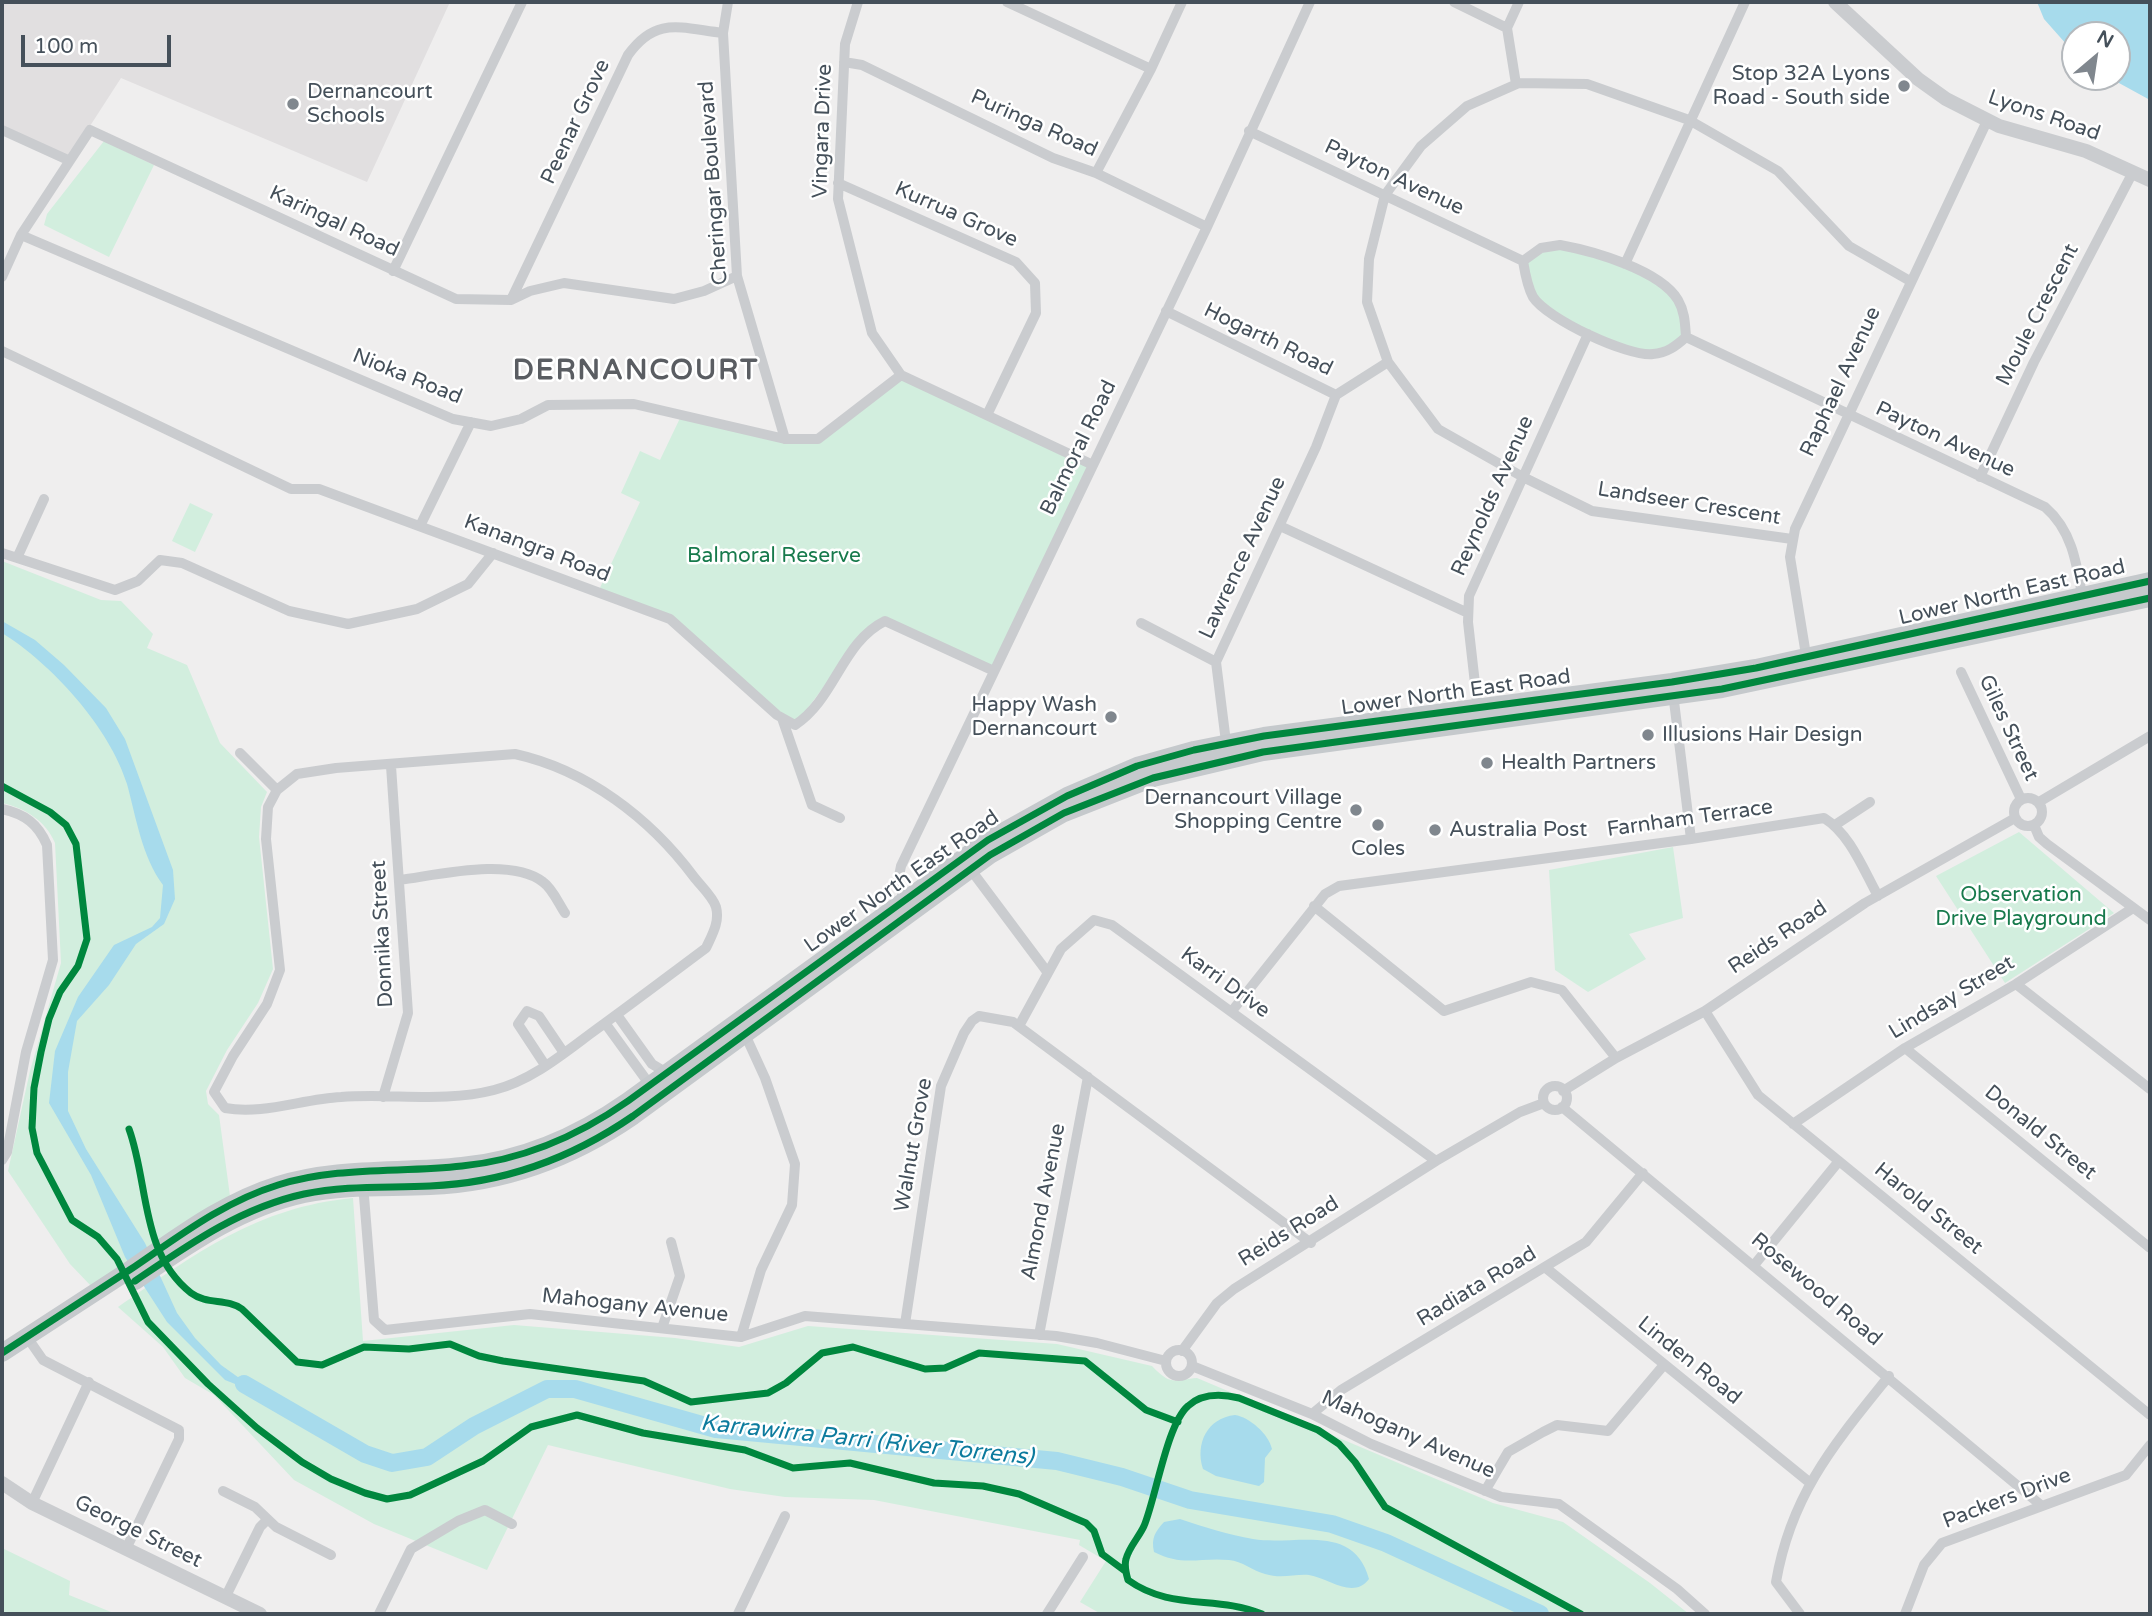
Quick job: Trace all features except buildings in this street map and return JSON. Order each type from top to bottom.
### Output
[{"type":"main road","name":"Lower North East Road","points":[[2084,605],[2150,581]]},
{"type":"main road","name":"Lower North East Road","points":[[2,1366],[30,1341],[180,1243],[212,1214],[260,1192],[311,1177],[454,1184],[532,1168],[607,1134],[668,1081],[966,864],[1027,816],[1095,783],[1156,760],[1226,742],[1479,715],[1673,689],[1807,665],[2084,605],[2150,598]]},
{"type":"main road","name":"Lower North East Road","points":[[966,864],[1064,813],[1177,770],[1263,752],[1479,715]]},
{"type":"main road","name":"Lower North East Road","points":[[363,1178],[463,1166],[526,1153],[593,1124],[650,1085],[668,1081]]},
{"type":"main road","name":"Lower North East Road","points":[[2,1353],[30,1341]]},
{"type":"street","points":[[393,271],[522,2]]},
{"type":"street","name":"Cheringar Boulevard","points":[[729,2],[723,33],[737,276],[785,439]]},
{"type":"street","name":"Vingara Drive","points":[[858,2],[844,62],[838,199],[872,333],[901,375]]},
{"type":"street","points":[[1007,2],[1151,69]]},
{"type":"street","points":[[1096,173],[1151,69],[1182,2]]},
{"type":"street","name":"Balmoral Road","points":[[906,906],[898,881],[901,866],[1207,227],[1310,2]]},
{"type":"street","points":[[1454,2],[1507,28]]},
{"type":"street","points":[[1516,85],[1507,28],[1519,2]]},
{"type":"street","points":[[1625,264],[1745,2]]},
{"type":"street","name":"Lyons Road","points":[[1835,2],[1918,79],[1946,99],[1987,121],[2086,151],[2150,180]]},
{"type":"street","name":"Peenar Grove","points":[[511,300],[628,55],[639,40],[650,30],[669,27],[723,33]]},
{"type":"street","name":"Puringa Road","points":[[844,62],[862,65],[1054,158],[1096,173],[1207,227]]},
{"type":"street","name":"Landseer Crescent","points":[[1792,539],[1592,511],[1523,477],[1438,429],[1388,362],[1367,302],[1370,258],[1385,195],[1421,146],[1467,106],[1516,85],[1587,84],[1689,120],[1778,171],[1849,247],[1910,281]]},
{"type":"street","name":"Raphael Avenue","points":[[1807,665],[1790,557],[1792,539],[1804,507],[1987,121]]},
{"type":"street","points":[[2,130],[68,160]]},
{"type":"street","name":"Karingal Road","points":[[2,277],[21,235],[90,130],[456,299],[511,300],[530,291],[564,283],[674,299],[704,291],[737,276]]},
{"type":"street","name":"Payton Avenue","points":[[1249,131],[1523,261]]},
{"type":"street","name":"Moule Crescent","points":[[1980,477],[2034,362],[2133,172]]},
{"type":"street","name":"Kurrua Grove","points":[[838,183],[1016,262],[1035,283],[1036,313],[987,415]]},
{"type":"street","name":"Nioka Road","points":[[21,235],[453,419],[491,426],[511,422],[548,405],[634,404],[785,439],[818,439],[901,375]]},
{"type":"street","points":[[1560,246],[1625,264],[1662,284],[1676,298],[1685,316],[1686,337],[1672,349],[1652,354],[1630,352],[1588,334],[1549,312],[1534,299],[1523,261],[1541,248],[1560,246]]},
{"type":"street","name":"Hogarth Road","points":[[1166,311],[1336,395],[1388,362]]},
{"type":"street","name":"Reynolds Avenue","points":[[1479,715],[1468,613],[1469,596],[1588,334]]},
{"type":"street","name":"Payton Avenue","points":[[1686,337],[1847,416],[2045,507],[2060,520],[2069,536],[2084,605]]},
{"type":"street","name":"Kanangra Road","points":[[2,351],[291,489],[319,489],[670,620],[782,718]]},
{"type":"street","points":[[901,375],[1093,465]]},
{"type":"street","name":"Lawrence Avenue","points":[[1226,742],[1216,662],[1280,526],[1336,395]]},
{"type":"street","points":[[420,526],[471,422]]},
{"type":"street","points":[[17,558],[44,499]]},
{"type":"street","points":[[1280,526],[1468,613]]},
{"type":"street","points":[[2,553],[115,590],[138,581],[160,560],[181,563],[289,611],[348,624],[417,610],[468,584],[493,553]]},
{"type":"street","points":[[782,718],[795,725],[811,714],[866,631],[885,621],[994,671]]},
{"type":"street","points":[[1140,623],[1216,662]]},
{"type":"street","name":"Giles Street","points":[[1961,672],[2021,799]]},
{"type":"street","points":[[1673,689],[1691,839]]},
{"type":"street","points":[[782,718],[812,805],[840,818]]},
{"type":"street","points":[[2039,803],[2150,736]]},
{"type":"street","points":[[240,753],[276,790]]},
{"type":"street","points":[[515,754],[542,760],[609,794],[676,853],[716,906],[717,924],[706,948],[564,1053],[524,1079],[495,1090],[434,1098],[301,1100],[246,1112],[225,1108],[214,1092],[233,1056],[267,1004],[280,970],[266,839],[268,807],[276,790],[297,774],[336,768],[391,765],[515,754]]},
{"type":"street","name":"Donnika Street","points":[[383,1097],[408,1013],[391,765]]},
{"type":"street","points":[[2021,799],[2033,799],[2039,803],[2042,817],[2034,825],[2023,825],[2015,818],[2015,807],[2021,799]]},
{"type":"street","points":[[1870,802],[1835,825],[1878,895]]},
{"type":"street","points":[[2,809],[14,812],[40,828],[47,845],[53,960],[26,1052],[7,1152],[2,1160]]},
{"type":"street","name":"Farnham Terrace","points":[[1233,1011],[1314,906],[1325,894],[1339,887],[1824,818],[1835,825]]},
{"type":"street","name":"Reids Road","points":[[1563,1091],[1616,1058],[1705,1011],[1878,895],[2015,818]]},
{"type":"street","points":[[2034,825],[2039,837],[2047,844],[2150,920]]},
{"type":"street","points":[[966,864],[1048,973]]},
{"type":"street","points":[[400,880],[491,869],[517,871],[544,882],[565,913]]},
{"type":"street","points":[[1314,906],[1444,1011],[1531,982],[1564,991],[1616,1058]]},
{"type":"street","name":"Lindsay Street","points":[[1793,1124],[1905,1048],[2016,984],[2133,908]]},
{"type":"street","name":"Karri Drive","points":[[1016,1024],[1061,949],[1094,920],[1112,925],[1436,1161]]},
{"type":"street","points":[[2016,984],[2150,1088]]},
{"type":"street","points":[[545,1065],[518,1024],[527,1011],[539,1016],[564,1053]]},
{"type":"street","name":"Harold Street","points":[[1705,1011],[1758,1095],[2150,1415]]},
{"type":"street","points":[[617,1014],[652,1064],[668,1081]]},
{"type":"street","name":"Walnut Grove","points":[[905,1324],[937,1106],[945,1075],[972,1021],[979,1016],[1016,1024]]},
{"type":"street","points":[[605,1023],[650,1085]]},
{"type":"street","points":[[1016,1024],[1311,1242]]},
{"type":"street","points":[[741,1027],[795,1164],[792,1205],[761,1270],[741,1337]]},
{"type":"street","name":"Donald Street","points":[[1905,1048],[2150,1248]]},
{"type":"street","name":"Almond Avenue","points":[[1039,1335],[1088,1077]]},
{"type":"street","points":[[1557,1087],[1563,1091],[1566,1098],[1562,1107],[1552,1110],[1544,1103],[1543,1096],[1550,1088],[1557,1087]]},
{"type":"street","name":"Reids Road","points":[[1182,1351],[1217,1303],[1234,1289],[1436,1161],[1520,1112],[1544,1103]]},
{"type":"street","name":"Rosewood Road","points":[[1562,1107],[1755,1264],[2042,1506]]},
{"type":"street","points":[[1755,1264],[1839,1161]]},
{"type":"street","name":"Radiata Road","points":[[1312,1414],[1341,1390],[1586,1242],[1643,1173]]},
{"type":"street","name":"Mahogany Avenue","points":[[363,1178],[374,1320],[385,1330],[530,1314],[741,1337],[805,1316],[1039,1335],[1097,1343],[1166,1361]]},
{"type":"street","points":[[662,1328],[680,1276],[671,1242]]},
{"type":"street","name":"Linden Road","points":[[1546,1268],[1663,1366],[1810,1482]]},
{"type":"street","points":[[30,1341],[40,1358],[179,1430],[179,1438],[126,1549]]},
{"type":"street","points":[[1182,1351],[1189,1355],[1192,1366],[1187,1373],[1176,1375],[1169,1371],[1166,1361],[1172,1353],[1182,1351]]},
{"type":"street","name":"Mahogany Avenue","points":[[1192,1366],[1312,1414],[1371,1444],[1485,1491],[1501,1497],[1559,1504],[1677,1589],[1705,1614]]},
{"type":"street","points":[[1485,1491],[1508,1452],[1543,1432],[1558,1425],[1608,1431],[1663,1366]]},
{"type":"street","points":[[1800,1614],[1776,1582],[1781,1553],[1810,1482],[1824,1458],[1889,1376]]},
{"type":"street","points":[[32,1503],[89,1382]]},
{"type":"street","name":"Packers Drive","points":[[1905,1614],[1924,1565],[1942,1543],[2126,1475],[2150,1445]]},
{"type":"street","name":"George Street","points":[[2,1483],[32,1503],[260,1614]]},
{"type":"street","points":[[223,1491],[255,1507],[267,1520],[331,1555]]},
{"type":"street","points":[[379,1614],[411,1549],[458,1521],[485,1510],[512,1524]]},
{"type":"street","points":[[738,1614],[785,1516]]},
{"type":"street","points":[[225,1598],[260,1527],[267,1520]]},
{"type":"street","points":[[1046,1614],[1083,1558]]},
{"type":"shaded area","name":"Dernancourt Schools","points":[[2,2],[450,2],[367,182],[121,78],[68,160],[2,130]]},
{"type":"green space","points":[[104,141],[154,165],[109,257],[44,225],[47,214]]},
{"type":"green space","points":[[1560,245],[1625,264],[1677,298],[1686,337],[1652,354],[1588,334],[1534,299],[1523,261]]},
{"type":"green space","name":"Balmoral Reserve","points":[[901,375],[1093,465],[994,671],[885,621],[866,631],[795,725],[670,619],[598,592],[640,502],[621,493],[640,451],[660,460],[682,414],[785,439],[818,439]]},
{"type":"green space","points":[[190,503],[213,514],[195,552],[172,541]]},
{"type":"green space","points":[[2,561],[101,600],[121,601],[153,634],[147,648],[187,665],[220,743],[267,792],[261,807],[259,837],[273,969],[258,1003],[227,1050],[206,1091],[208,1104],[219,1115],[230,1196],[91,1286],[70,1264],[8,1171],[30,1071],[61,963],[55,843],[46,828],[34,817],[19,808],[2,803]]},
{"type":"green space","name":"Observation Drive Playground","points":[[2019,832],[2114,913],[2005,983],[1936,876]]},
{"type":"green space","points":[[1673,847],[1683,918],[1629,934],[1646,959],[1588,992],[1555,970],[1549,870]]},
{"type":"green space","points":[[353,1198],[363,1341],[514,1325],[675,1338],[739,1347],[808,1326],[1057,1344],[1152,1366],[1168,1379],[1197,1378],[1493,1503],[1563,1522],[1689,1614],[1101,1614],[1080,1602],[1106,1561],[1079,1545],[1080,1540],[874,1500],[785,1497],[730,1489],[548,1445],[487,1570],[374,1524],[294,1480],[214,1395],[185,1378],[163,1347],[118,1307],[201,1252],[257,1222],[318,1203]]},
{"type":"green space","points":[[2,1548],[70,1581],[69,1595],[116,1614],[2,1614]]},
{"type":"water","points":[[2037,2],[2150,2],[2150,100],[2131,90],[2131,21],[2061,21],[2061,38],[2044,19]]},
{"type":"water","points":[[2,621],[35,640],[106,708],[125,739],[173,870],[175,899],[164,924],[136,944],[109,985],[77,1021],[68,1072],[68,1111],[86,1149],[145,1243],[177,1313],[195,1338],[221,1365],[263,1395],[225,1380],[167,1322],[125,1257],[91,1175],[49,1103],[55,1051],[78,997],[114,945],[152,927],[160,918],[163,885],[150,862],[127,784],[107,741],[59,679],[2,633]]},
{"type":"water","points":[[1235,1415],[1258,1427],[1270,1443],[1272,1449],[1265,1458],[1264,1482],[1259,1486],[1216,1476],[1203,1469],[1201,1450],[1205,1434],[1217,1421]]},
{"type":"water","points":[[1180,1519],[1253,1539],[1321,1540],[1337,1543],[1350,1550],[1361,1561],[1369,1579],[1356,1588],[1348,1588],[1309,1575],[1282,1576],[1261,1573],[1234,1561],[1174,1559],[1154,1552],[1153,1539],[1158,1529],[1164,1522]]},
{"type":"waterway","name":"Karrawirra Parri (River Torrens)","points":[[244,1384],[365,1454],[392,1463],[427,1457],[474,1426],[547,1389],[575,1389],[716,1429],[1057,1461],[1122,1477],[1190,1500],[1332,1524],[1386,1543],[1540,1614]]},
{"type":"cycle path","points":[[2,1353],[202,1221],[258,1192],[324,1175],[485,1163],[528,1152],[590,1125],[628,1101],[988,840],[1067,796],[1137,766],[1194,750],[1264,736],[1672,682],[1756,668],[2150,581]]},
{"type":"cycle path","points":[[135,1281],[215,1229],[281,1200],[335,1189],[430,1186],[484,1180],[536,1166],[586,1144],[633,1116],[990,855],[1064,813],[1153,778],[1263,752],[1722,689],[2150,598]]},
{"type":"cycle path","points":[[2,786],[50,812],[66,825],[76,844],[87,939],[78,966],[60,992],[49,1019],[41,1052],[34,1088],[32,1128],[37,1153],[72,1220],[98,1237],[117,1259],[148,1322],[208,1384],[257,1428],[302,1462],[331,1479],[387,1499],[410,1495],[483,1461],[531,1427],[577,1415],[643,1433],[745,1450],[793,1468],[850,1463],[934,1483],[983,1486],[1019,1494],[1086,1523],[1094,1531],[1102,1554],[1125,1571]]},
{"type":"cycle path","points":[[129,1129],[154,1238],[175,1277],[197,1297],[242,1309],[297,1362],[322,1365],[364,1347],[409,1349],[450,1344],[479,1356],[503,1361],[644,1381],[691,1402],[768,1393],[786,1383],[822,1353],[853,1347],[925,1369],[945,1368],[979,1353],[1085,1361],[1146,1410],[1178,1422]]},
{"type":"cycle path","points":[[1262,1614],[1245,1608],[1161,1596],[1128,1580],[1126,1559],[1144,1526],[1174,1428],[1188,1406],[1206,1397],[1219,1395],[1239,1398],[1318,1430],[1339,1444],[1355,1462],[1385,1507],[1581,1614]]},
{"type":"place","name":"Stop 32A Lyons Road - South side","points":[[1904,86]]},
{"type":"place","name":"Dernancourt Schools","points":[[293,104]]},
{"type":"place","name":"Happy Wash Dernancourt","points":[[1111,717]]},
{"type":"place","name":"Illusions Hair Design","points":[[1648,735]]},
{"type":"place","name":"Health Partners","points":[[1487,763]]},
{"type":"place","name":"Dernancourt Village Shopping Centre","points":[[1356,810]]},
{"type":"place","name":"Coles","points":[[1378,825]]},
{"type":"place","name":"Australia Post","points":[[1435,830]]},
{"type":"district","name":"DERNANCOURT","points":[[636,372]]}]
